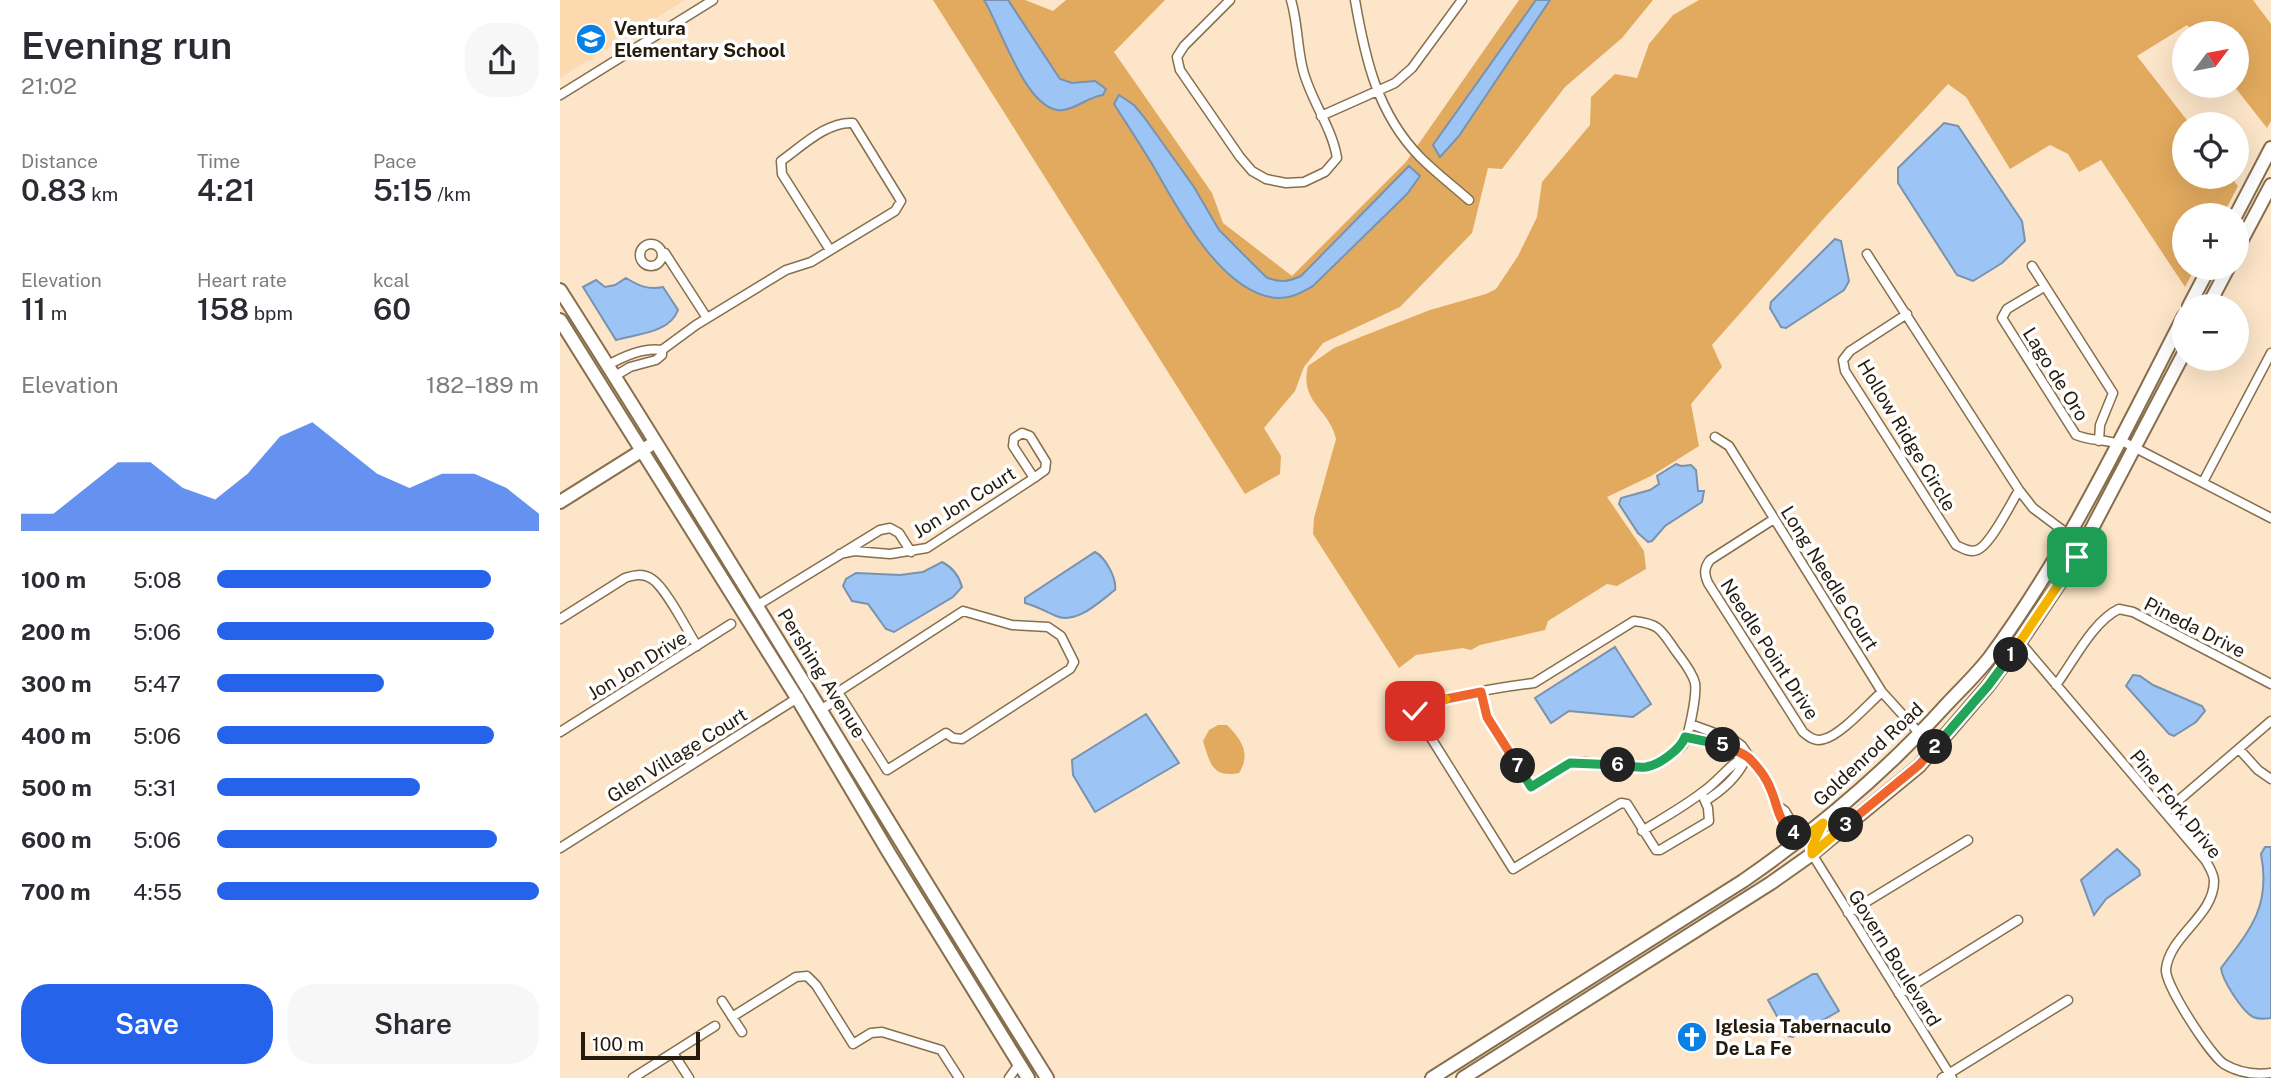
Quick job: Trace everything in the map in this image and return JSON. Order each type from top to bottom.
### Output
[{"type":"main road","points":[[2242,203],[2271,148]]},
{"type":"main road","points":[[2249,226],[2271,185]]},
{"type":"main road","name":"Pershing Avenue","points":[[560,290],[758,605],[1046,1078]]},
{"type":"main road","name":"Pershing Avenue","points":[[560,320],[797,698],[888,853],[1028,1078]]},
{"type":"main road","name":"Goldenrod Road","points":[[1432,1078],[1699,909],[1796,836],[1823,823],[1882,772],[1988,659],[2070,535],[2172,339]]},
{"type":"main road","name":"Goldenrod Road","points":[[1463,1078],[1812,854],[1919,765],[1988,686],[2077,557],[2175,371]]},
{"type":"main road","points":[[560,502],[655,442]]},
{"type":"main road","points":[[1812,854],[1812,847],[1823,823]]},
{"type":"main road","points":[[1784,873],[1794,856],[1796,836]]},
{"type":"main road","points":[[1606,988],[1604,982],[1608,974],[1685,925],[1699,909]]},
{"type":"main road","points":[[1508,1049],[1517,1035],[1583,993],[1585,981]]},
{"type":"main road","points":[[1441,1078],[1502,1040],[1512,1027]]},
{"type":"street","points":[[560,95],[713,0]]},
{"type":"street","points":[[1230,0],[1184,46],[1177,57],[1180,70],[1252,171],[1266,179],[1286,183],[1304,182],[1325,172],[1337,158],[1303,69],[1291,0]]},
{"type":"street","points":[[1355,0],[1363,45],[1376,91],[1395,126],[1420,156],[1469,200]]},
{"type":"street","points":[[1321,116],[1395,83],[1412,68],[1462,0]]},
{"type":"street","points":[[611,371],[656,360],[662,355],[662,351],[707,318],[786,270],[811,262],[895,211],[901,201],[853,122],[844,122],[825,131],[781,161],[779,167],[830,250]]},
{"type":"street","points":[[662,255],[665,253],[707,318]]},
{"type":"street","points":[[1867,254],[2019,490],[2033,508],[2070,535]]},
{"type":"street","name":"Lago de Oro","points":[[2032,266],[2113,393],[2100,425],[2099,440]]},
{"type":"street","name":"Lago de Oro","points":[[2044,286],[2007,309],[2002,318],[2076,435],[2092,441],[2103,438],[2117,445],[2135,448],[2271,518]]},
{"type":"street","name":"Hollow Ridge Circle","points":[[1907,314],[1850,351],[1843,360],[1846,370],[1956,545],[1977,551],[1986,544],[2019,490]]},
{"type":"street","points":[[611,371],[637,353],[657,349],[662,351]]},
{"type":"street","points":[[637,353],[640,364]]},
{"type":"street","points":[[2203,482],[2271,353]]},
{"type":"street","name":"Jon Jon Court","points":[[839,554],[854,551],[890,554],[927,548],[1034,478],[1045,470],[1046,462],[1030,436],[1022,433],[1014,438],[1013,446],[1034,478]]},
{"type":"street","name":"Long Needle Court","points":[[1715,437],[1729,446],[1882,692],[1920,734]]},
{"type":"street","name":"Needle Point Drive","points":[[1774,519],[1710,560],[1705,574],[1803,732],[1812,739],[1823,740],[1837,732],[1882,692]]},
{"type":"street","name":"Jon Jon Court","points":[[758,605],[880,530],[890,528],[899,533],[911,552]]},
{"type":"street","points":[[560,619],[625,578],[636,574],[650,577],[660,585],[697,646]]},
{"type":"street","name":"Pineda Drive","points":[[2056,685],[2096,628],[2108,614],[2119,608],[2133,612],[2271,684]]},
{"type":"street","points":[[963,611],[1012,625],[1048,627],[1061,636],[1074,662],[1070,669],[962,739],[953,738],[946,733],[887,770],[841,697],[838,692],[963,611]]},
{"type":"street","points":[[1415,711],[1440,700],[1481,692],[1534,683],[1634,621],[1659,626],[1692,674],[1695,685],[1690,724],[1682,746],[1652,765],[1644,767],[1570,763],[1531,787],[1487,717],[1481,692]]},
{"type":"street","name":"Jon Jon Drive","points":[[560,732],[731,624]]},
{"type":"street","name":"Pine Fork Drive","points":[[2020,642],[2206,861],[2214,879],[2212,893],[2205,907],[2169,956],[2165,972],[2168,982],[2210,1050],[2223,1064],[2245,1073],[2271,1073]]},
{"type":"street","name":"Glen Village Court","points":[[560,848],[810,690]]},
{"type":"street","points":[[822,709],[841,697]]},
{"type":"street","points":[[1406,698],[1513,869],[1620,803],[1628,804],[1642,831],[1656,850],[1660,850],[1709,821],[1703,797]]},
{"type":"street","points":[[2165,812],[2271,721]]},
{"type":"street","points":[[1690,724],[1734,740],[1744,748],[1747,756],[1765,778],[1778,806],[1778,816],[1796,836]]},
{"type":"street","points":[[1685,737],[1719,743],[1747,756]]},
{"type":"street","points":[[2239,749],[2258,770],[2271,779]]},
{"type":"street","points":[[1642,831],[1703,797],[1742,768],[1747,756]]},
{"type":"street","points":[[1848,913],[1968,840]]},
{"type":"street","name":"Govern Boulevard","points":[[1812,854],[1948,1076]]},
{"type":"street","points":[[1899,994],[2018,920]]},
{"type":"street","points":[[732,1017],[796,977],[807,976],[816,985],[853,1044],[871,1033],[883,1032],[942,1050],[960,1078]]},
{"type":"street","points":[[1948,1076],[2068,1000]]},
{"type":"street","points":[[722,1001],[742,1032]]},
{"type":"street","points":[[633,1078],[715,1026]]},
{"type":"street","points":[[673,1053],[690,1078]]},
{"type":"street","points":[[1009,1078],[1019,1064]]},
{"type":"shaded area","name":"Ventura Elementary School","points":[[560,0],[685,0],[560,78]]},
{"type":"shaded area","points":[[933,0],[1025,0],[1053,11],[1066,0],[1165,0],[1114,52],[1212,193],[1223,223],[1292,276],[1406,162],[1519,0],[1653,0],[1622,38],[1565,87],[1502,169],[1488,168],[1472,233],[1400,307],[1323,343],[1304,367],[1295,391],[1264,428],[1281,456],[1280,474],[1245,494]]},
{"type":"shaded area","points":[[1699,0],[2253,0],[2271,24],[2271,121],[2267,128],[2243,98],[2249,98],[2249,21],[2172,21],[2172,34],[2137,56],[2181,112],[2172,112],[2172,189],[2236,189],[2229,203],[2172,203],[2172,267],[2101,160],[2079,172],[2068,154],[2050,145],[2010,169],[1966,97],[1948,84],[1712,345],[1722,367],[1691,404],[1699,446],[1651,476],[1607,497],[1644,551],[1646,569],[1617,586],[1607,584],[1548,621],[1545,630],[1480,645],[1471,650],[1463,648],[1416,655],[1399,668],[1313,534],[1314,518],[1336,439],[1328,420],[1311,397],[1306,379],[1308,366],[1334,348],[1363,336],[1430,310],[1496,289],[1518,256],[1537,217],[1542,182],[1590,125],[1591,97],[1615,74],[1637,78],[1649,44],[1673,15]]},
{"type":"shaded area","points":[[1218,725],[1227,725],[1243,748],[1244,760],[1239,773],[1223,773],[1210,762],[1203,741],[1209,730]]},
{"type":"water","points":[[984,0],[1008,0],[1060,79],[1072,83],[1095,81],[1106,89],[1103,95],[1063,110],[1050,108],[1026,84]]},
{"type":"water","points":[[1536,0],[1550,0],[1459,136],[1440,157],[1433,145]]},
{"type":"water","points":[[1119,95],[1134,105],[1144,117],[1194,187],[1219,230],[1266,277],[1275,280],[1288,281],[1301,276],[1409,166],[1420,176],[1407,194],[1313,286],[1283,298],[1258,293],[1221,267],[1190,227],[1114,104]]},
{"type":"water","points":[[1944,123],[1958,126],[2022,221],[2025,241],[2002,263],[1973,281],[1957,275],[1898,183],[1898,168]]},
{"type":"water","points":[[1835,239],[1841,241],[1849,281],[1844,290],[1786,328],[1781,327],[1770,308],[1771,302]]},
{"type":"water","points":[[626,278],[644,287],[663,287],[678,310],[668,324],[660,328],[616,340],[583,287],[596,280],[605,287],[615,285]]},
{"type":"water","points":[[1676,464],[1691,465],[1696,470],[1698,491],[1704,491],[1702,502],[1665,526],[1648,542],[1638,533],[1619,504],[1621,498],[1650,490],[1659,484],[1657,476]]},
{"type":"water","points":[[1095,552],[1110,568],[1115,590],[1095,605],[1080,615],[1064,618],[1025,603],[1025,598]]},
{"type":"water","points":[[942,562],[955,572],[962,587],[953,597],[894,632],[886,629],[868,604],[852,601],[843,586],[846,579],[856,573],[900,575],[923,572]]},
{"type":"water","points":[[1615,647],[1651,704],[1633,717],[1569,711],[1551,723],[1535,698]]},
{"type":"water","points":[[2133,675],[2202,706],[2205,711],[2196,722],[2174,736],[2169,734],[2126,686]]},
{"type":"water","points":[[1146,714],[1179,763],[1095,812],[1073,775],[1072,760]]},
{"type":"water","points":[[2265,847],[2271,847],[2271,1018],[2264,1019],[2253,1017],[2243,1008],[2229,987],[2221,968],[2249,929],[2261,903],[2261,854]]},
{"type":"water","points":[[2117,849],[2139,870],[2140,875],[2106,899],[2094,915],[2081,880]]},
{"type":"water","points":[[1817,974],[1839,1011],[1793,1037],[1788,1036],[1768,1000]]},
{"type":"place","name":"Ventura Elementary School","points":[[591,39]]},
{"type":"place","name":"Iglesia Tabernaculo De La Fe","points":[[1692,1037]]},
{"type":"route","points":[[1415,711],[1440,700],[1481,692],[1487,717],[1531,787],[1570,763],[1644,767],[1652,765],[1682,746],[1685,737],[1719,743],[1747,756],[1765,778],[1778,806],[1778,816],[1799,841],[1823,823],[1812,847],[1812,854],[1919,765],[1988,686],[2077,557]]}]
